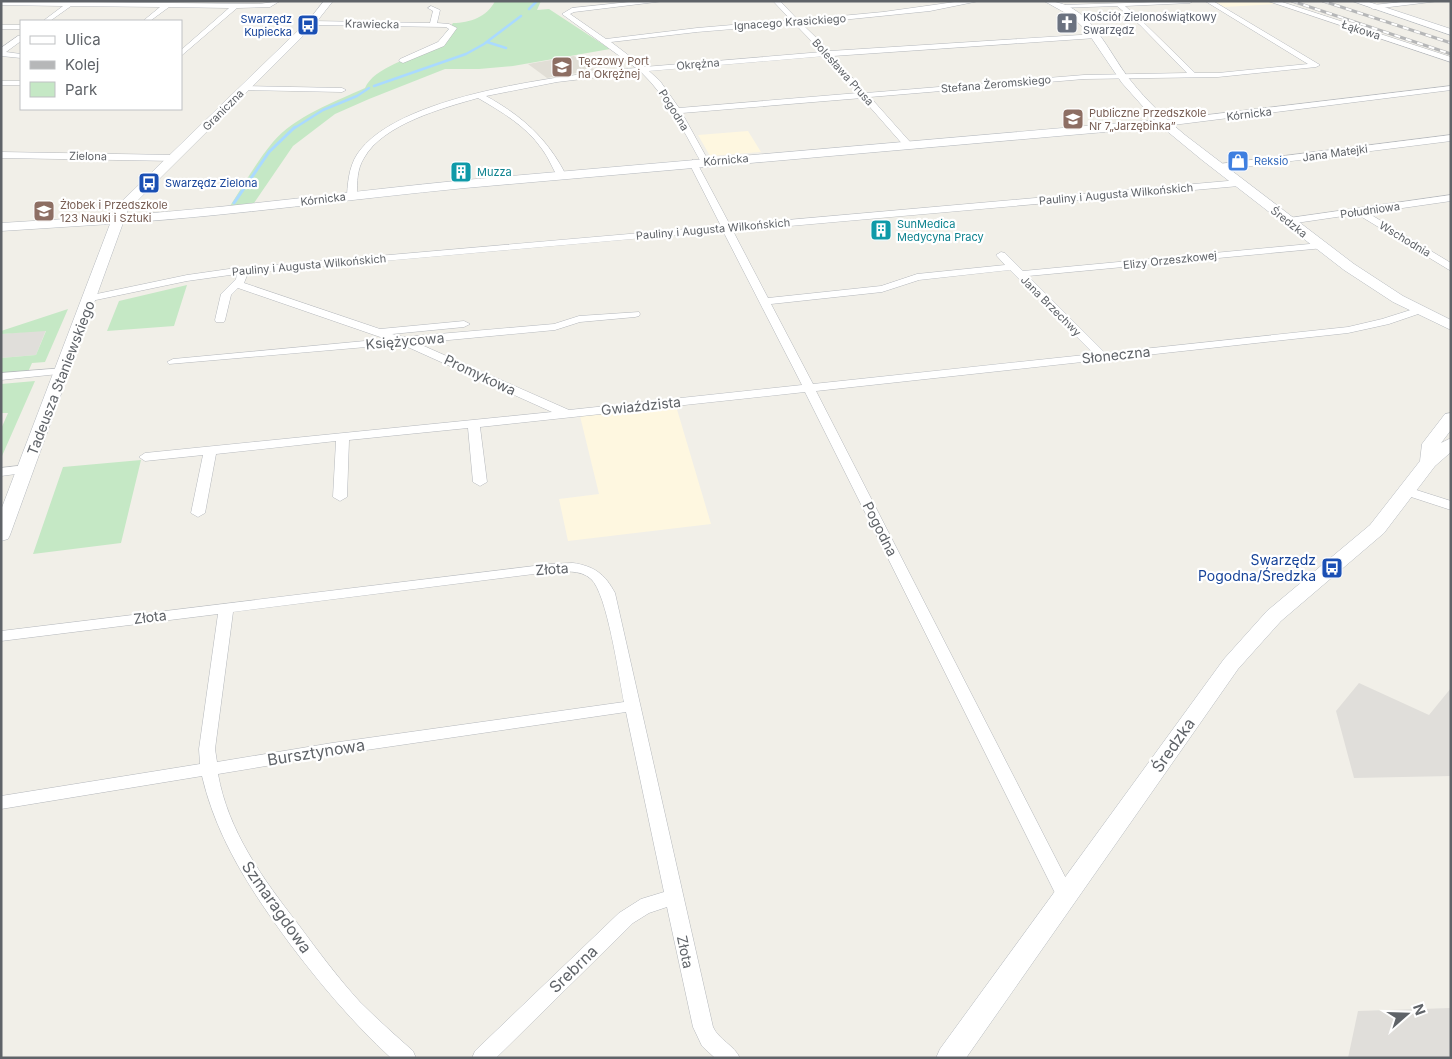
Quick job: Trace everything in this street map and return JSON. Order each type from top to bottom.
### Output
[{"type":"street","points":[[1,3],[265,6],[277,1]]},
{"type":"street","name":"Graniczna","points":[[119,219],[122,209],[311,23],[330,1]]},
{"type":"street","name":"Pogodna","points":[[661,1],[580,9],[565,12],[565,16],[643,68],[668,96],[677,111],[728,228],[1066,896]]},
{"type":"street","name":"Bolesława Prusa","points":[[776,1],[826,53],[908,145]]},
{"type":"street","name":"Ignacego Krasickiego","points":[[604,41],[666,32],[905,12],[976,1]]},
{"type":"street","name":"Średzka","points":[[1048,1],[1084,21],[1096,36],[1120,75],[1166,123],[1218,167],[1371,284],[1451,326]]},
{"type":"street","points":[[1061,7],[1190,1]]},
{"type":"street","name":"Stefana Żeromskiego","points":[[677,111],[865,97],[1052,79],[1120,75],[1193,75],[1261,72],[1316,65],[1208,1]]},
{"type":"street","name":"Łąkowa","points":[[1271,1],[1451,60]]},
{"type":"street","points":[[1356,1],[1451,32]]},
{"type":"street","points":[[1373,7],[1436,1]]},
{"type":"street","points":[[47,20],[72,3]]},
{"type":"street","points":[[1118,4],[1147,29],[1193,75]]},
{"type":"street","points":[[147,20],[167,5]]},
{"type":"street","points":[[182,53],[235,6]]},
{"type":"street","points":[[432,8],[437,10],[433,25]]},
{"type":"street","name":"Krawiecka","points":[[311,23],[447,25],[453,28],[441,44],[403,61]]},
{"type":"street","points":[[1,27],[20,27]]},
{"type":"street","name":"Okrężna","points":[[352,195],[353,173],[356,161],[375,140],[394,127],[417,115],[479,96],[563,78],[643,68],[826,53],[1096,36]]},
{"type":"street","points":[[1,53],[20,39]]},
{"type":"street","points":[[1,53],[20,56]]},
{"type":"street","points":[[1,83],[20,83]]},
{"type":"street","points":[[245,88],[342,90]]},
{"type":"street","name":"Kórnicka","points":[[1,227],[223,212],[352,195],[561,175],[1166,123],[1451,88]]},
{"type":"street","points":[[479,96],[509,112],[538,136],[547,147],[561,175]]},
{"type":"street","name":"Jana Matejki","points":[[1218,167],[1451,138]]},
{"type":"street","name":"Zielona","points":[[1,155],[174,158]]},
{"type":"street","name":"Pauliny i Augusta Wilkońskich","points":[[91,298],[187,278],[243,271],[1239,183]]},
{"type":"street","name":"Południowa","points":[[1289,221],[1451,198]]},
{"type":"street","name":"Wschodnia","points":[[1359,211],[1450,266]]},
{"type":"street","name":"Tadeusza Staniewskiego","points":[[1,535],[64,371],[119,219]]},
{"type":"street","name":"Elizy Orzeszkowej","points":[[765,301],[882,289],[917,277],[1016,271],[1320,246]]},
{"type":"street","name":"Jana Brzechwy","points":[[1001,255],[1102,356]]},
{"type":"street","points":[[220,320],[226,294],[242,280],[243,271]]},
{"type":"street","name":"Promykowa","points":[[236,284],[403,341],[568,414]]},
{"type":"street","name":"Średzka","points":[[1420,310],[1451,318]]},
{"type":"street","name":"Słoneczna","points":[[809,388],[1348,330],[1385,322],[1420,310]]},
{"type":"street","name":"Księżycowa","points":[[173,362],[555,327],[579,319],[636,314]]},
{"type":"street","name":"Księżycowa","points":[[378,332],[464,324]]},
{"type":"street","points":[[1,377],[64,371]]},
{"type":"street","name":"Gwiaździsta","points":[[145,457],[809,388]]},
{"type":"street","name":"Średzka","points":[[1428,462],[1431,444],[1451,418]]},
{"type":"street","points":[[474,424],[480,482]]},
{"type":"street","points":[[340,497],[343,437]]},
{"type":"street","name":"Średzka","points":[[950,1058],[1231,664],[1254,637],[1301,593],[1361,545],[1377,529],[1428,462],[1451,443]]},
{"type":"street","points":[[198,514],[210,450]]},
{"type":"street","points":[[1,472],[26,469]]},
{"type":"street","points":[[1407,491],[1451,506]]},
{"type":"street","name":"Złota","points":[[1,636],[550,568],[579,568],[595,574],[601,579],[608,594],[703,1027],[709,1040],[730,1058]]},
{"type":"street","name":"Szmaragdowa","points":[[226,608],[207,749],[208,768],[213,793],[236,846],[264,894],[316,963],[360,1016],[406,1058]]},
{"type":"street","name":"Bursztynowa","points":[[1,803],[208,768],[632,706]]},
{"type":"street","name":"Srebrna","points":[[482,1058],[626,918],[652,902],[674,898]]},
{"type":"shaded area","points":[[1214,1],[1266,1],[1275,4],[1224,7]]},
{"type":"shaded area","name":"Tęczowy Port na Okrężnej","points":[[574,56],[595,70],[547,78],[528,64]]},
{"type":"shaded area","points":[[748,131],[761,152],[710,156],[698,135]]},
{"type":"shaded area","points":[[46,330],[36,355],[1,358],[1,334]]},
{"type":"shaded area","points":[[676,406],[711,524],[568,541],[559,499],[599,494],[580,416]]},
{"type":"shaded area","points":[[1359,683],[1429,715],[1451,688],[1451,776],[1354,778],[1336,711]]},
{"type":"shaded area","points":[[1451,1008],[1451,1058],[1348,1058],[1358,1011]]},
{"type":"green space","points":[[495,1],[541,1],[537,10],[549,9],[610,49],[513,66],[445,69],[369,99],[335,114],[293,146],[254,203],[230,206],[267,149],[292,125],[316,110],[365,88],[377,74],[385,69],[435,45],[453,23],[466,22],[483,15],[492,7]]},
{"type":"green space","points":[[187,285],[174,326],[107,331],[119,301]]},
{"type":"green space","points":[[68,309],[45,362],[32,363],[28,372],[1,374],[1,358],[36,355],[46,331],[1,334],[1,331]]},
{"type":"green space","points":[[35,381],[1,457],[1,429],[8,413],[1,413],[1,384]]},
{"type":"green space","points":[[141,460],[121,543],[33,554],[63,467]]},
{"type":"waterway","points":[[529,9],[537,1]]},
{"type":"waterway","points":[[374,86],[466,54],[484,44],[521,16]]},
{"type":"waterway","points":[[487,42],[506,48]]},
{"type":"waterway","points":[[293,129],[323,110],[357,96],[369,88]]},
{"type":"waterway","points":[[234,203],[269,152],[295,127]]},
{"type":"railway","points":[[1292,1],[1451,54]]},
{"type":"railway","points":[[1323,1],[1451,43]]},
{"type":"place","name":"Kościół Zielonoświątkowy Swarzędz","points":[[1067,23]]},
{"type":"place","name":"Swarzędz Kupiecka","points":[[308,25]]},
{"type":"place","name":"Tęczowy Port na Okrężnej","points":[[562,67]]},
{"type":"place","name":"Publiczne Przedszkole Nr 7„Jarzębinka”","points":[[1073,119]]},
{"type":"place","name":"Reksio","points":[[1238,161]]},
{"type":"place","name":"Muzza","points":[[461,172]]},
{"type":"place","name":"Swarzędz Zielona","points":[[149,183]]},
{"type":"place","name":"Żłobek i Przedszkole 123 Nauki i Sztuki","points":[[44,211]]},
{"type":"place","name":"SunMedica Medycyna Pracy","points":[[881,230]]},
{"type":"place","name":"Swarzędz Pogodna/Średzka","points":[[1332,568]]}]
